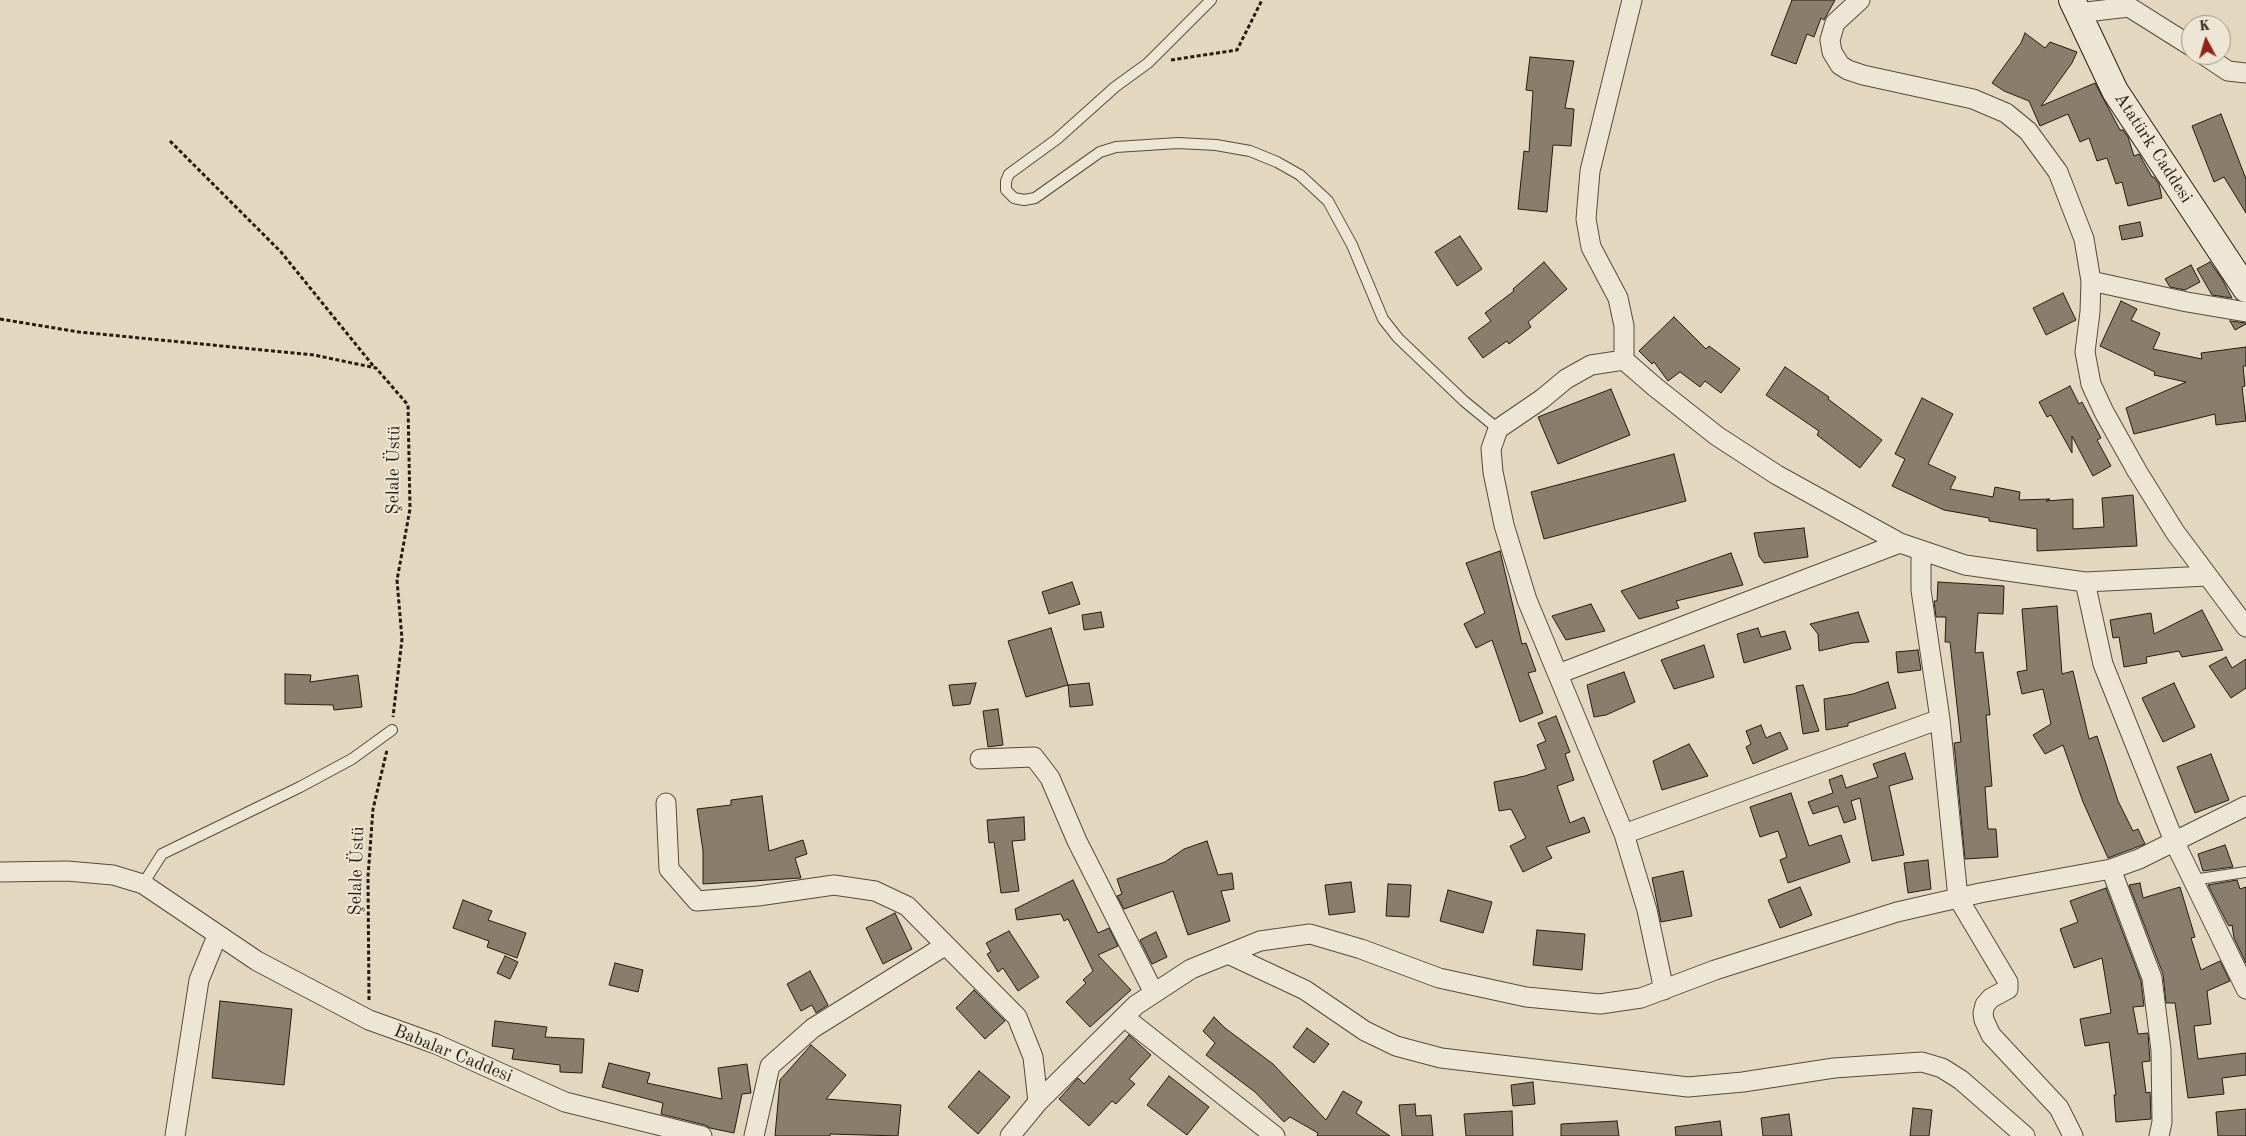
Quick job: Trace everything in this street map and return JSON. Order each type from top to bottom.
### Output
[{"type":"main road","name":"Atatürk Caddesi","points":[[2074,7],[2115,91],[2246,289]]},
{"type":"street","points":[[1632,0],[1590,171],[1586,219],[1591,247],[1618,298],[1624,326],[1624,360],[1724,441],[1777,475],[1900,543],[1965,565],[2084,582],[2207,576]]},
{"type":"street","points":[[1860,0],[1835,23],[1830,40],[1832,52],[1840,65],[1863,75],[1973,99],[2006,113],[2028,131],[2058,172],[2084,239],[2091,281],[2090,312],[2085,352],[2091,384],[2104,412],[2137,471],[2175,532],[2246,627]]},
{"type":"street","points":[[2074,7],[2129,7],[2181,40]]},
{"type":"street","points":[[2219,65],[2228,71],[2246,73]]},
{"type":"street","points":[[2091,281],[2187,302],[2246,312]]},
{"type":"street","points":[[1624,360],[1591,365],[1566,379],[1498,429],[1491,449],[1492,472],[1504,525],[1527,600],[1624,834],[1647,910],[1664,990]]},
{"type":"street","points":[[1558,674],[1900,543]]},
{"type":"street","points":[[1921,550],[1921,590],[1940,719],[1958,898],[2008,982],[2008,988],[1991,998],[1983,1013],[1984,1020],[1990,1035],[2059,1108],[2073,1136]]},
{"type":"street","points":[[2084,582],[2103,664],[2174,841],[2246,989]]},
{"type":"street","points":[[1624,834],[1940,719]]},
{"type":"street","points":[[980,759],[1034,757],[1045,771],[1050,778],[1077,841],[1154,993]]},
{"type":"street","points":[[666,803],[669,869],[697,901],[758,896],[834,885],[875,891],[907,906],[1017,1017],[1033,1056],[1038,1102]]},
{"type":"street","points":[[1010,1136],[1038,1102],[1136,1005],[1191,969],[1260,941],[1310,934],[1361,949],[1439,978],[1526,997],[1600,1004],[1641,998],[1715,970],[1897,912],[1958,898],[2111,869],[2139,859],[2246,806]]},
{"type":"street","points":[[2111,869],[2152,978],[2161,1050],[2162,1122],[2159,1136]]},
{"type":"street","name":"Babalar Caddesi","points":[[0,872],[67,872],[113,875],[143,884],[183,909],[218,936],[256,960],[370,1020],[436,1044],[565,1102],[702,1136]]},
{"type":"street","points":[[175,1136],[199,980],[218,936]]},
{"type":"street","points":[[754,1136],[770,1066],[812,1028],[946,945]]},
{"type":"street","points":[[1228,954],[1305,990],[1365,1030],[1396,1046],[1441,1058],[1688,1087],[1743,1082],[1834,1068],[1922,1062],[1942,1068],[1961,1080],[2025,1136]]},
{"type":"street","points":[[1124,1016],[1275,1136]]},
{"type":"lane","points":[[1211,0],[1148,63],[1115,88],[1057,139],[1009,174],[1006,181],[1006,190],[1014,198],[1024,200],[1035,198],[1100,152],[1116,147],[1178,143],[1216,145],[1250,152],[1277,162],[1300,175],[1328,201],[1352,245],[1383,318],[1398,338],[1464,402],[1498,429]]},
{"type":"lane","points":[[143,884],[162,854],[300,787],[352,759],[392,730]]},
{"type":"lane","points":[[2193,880],[2246,872]]},
{"type":"path","points":[[1148,63],[1237,50],[1262,0]]},
{"type":"path","name":"Şelale Üstü","points":[[170,141],[281,252],[408,405],[410,510],[397,580],[402,639],[392,730],[373,810],[370,858],[370,1020]]},
{"type":"path","points":[[0,319],[79,332],[314,356],[376,368]]},
{"type":"building","points":[[1792,0],[1835,0],[1824,20],[1821,18],[1814,37],[1807,34],[1796,64],[1771,55]]},
{"type":"building","points":[[2025,33],[2045,48],[2050,42],[2077,52],[2072,63],[2041,106],[2095,83],[2120,130],[2123,130],[2128,137],[2134,156],[2139,154],[2152,177],[2159,184],[2162,198],[2128,206],[2122,182],[2116,184],[2107,158],[2097,161],[2089,138],[2080,142],[2068,114],[2040,126],[2029,101],[2004,91],[1992,83],[2021,43]]},
{"type":"building","points":[[1530,57],[1574,61],[1565,108],[1574,109],[1571,146],[1553,145],[1547,212],[1518,209],[1524,151],[1529,152],[1533,91],[1526,90]]},
{"type":"building","points":[[2221,114],[2246,179],[2246,213],[2224,177],[2214,182],[2192,126]]},
{"type":"building","points":[[2140,222],[2143,236],[2122,240],[2119,226]]},
{"type":"building","points":[[1460,236],[1482,269],[1457,286],[1435,252]]},
{"type":"building","points":[[1544,262],[1567,289],[1528,322],[1531,327],[1509,344],[1507,341],[1483,358],[1468,338],[1491,321],[1485,313],[1514,291],[1513,289]]},
{"type":"building","points":[[2210,262],[2232,298],[2212,295],[2197,269]]},
{"type":"building","points":[[2191,265],[2200,282],[2185,290],[2170,287],[2165,279]]},
{"type":"building","points":[[2063,293],[2076,320],[2046,335],[2033,308]]},
{"type":"building","points":[[2121,301],[2137,309],[2131,320],[2160,333],[2153,349],[2202,359],[2201,353],[2246,347],[2246,366],[2243,366],[2245,386],[2242,387],[2246,421],[2216,425],[2215,414],[2134,434],[2126,408],[2186,382],[2154,375],[2155,372],[2100,346]]},
{"type":"building","points":[[1674,317],[1706,349],[1709,346],[1740,369],[1721,393],[1705,381],[1700,387],[1680,372],[1668,381],[1654,362],[1652,364],[1639,351]]},
{"type":"building","points":[[2230,321],[2246,323],[2246,324],[2235,330]]},
{"type":"building","points":[[1785,367],[1829,397],[1828,399],[1882,440],[1860,468],[1817,435],[1819,431],[1766,395]]},
{"type":"building","points":[[2070,386],[2079,404],[2082,402],[2101,438],[2097,440],[2111,466],[2093,476],[2072,436],[2072,453],[2051,415],[2047,417],[2039,402]]},
{"type":"building","points":[[1611,389],[1630,435],[1558,464],[1538,417]]},
{"type":"building","points":[[1922,398],[1953,414],[1928,464],[1956,477],[1950,489],[1993,497],[1995,487],[2020,492],[2019,500],[2073,499],[2073,529],[2104,527],[2102,498],[2133,495],[2137,546],[2037,551],[2037,529],[1989,521],[1989,518],[1944,510],[1892,486],[1905,459],[1895,454]]},
{"type":"building","points":[[1674,454],[1686,501],[1544,539],[1531,492]]},
{"type":"building","points":[[1804,528],[1808,557],[1764,563],[1759,556],[1754,533]]},
{"type":"building","points":[[1500,551],[1522,644],[1526,643],[1536,671],[1528,673],[1543,713],[1520,722],[1492,640],[1476,648],[1464,624],[1485,613],[1466,563]]},
{"type":"building","points":[[1731,553],[1743,585],[1676,601],[1679,608],[1639,619],[1621,591]]},
{"type":"building","points":[[1072,582],[1080,604],[1049,614],[1042,592]]},
{"type":"building","points":[[1938,582],[2004,586],[2003,614],[1978,613],[1975,653],[1983,652],[1990,715],[1986,715],[1992,786],[1985,787],[1988,829],[1996,829],[1998,857],[1965,859],[1954,743],[1961,742],[1950,642],[1945,642],[1946,617],[1936,617],[1934,601],[1937,601]]},
{"type":"building","points":[[1591,604],[1605,631],[1566,640],[1552,616]]},
{"type":"building","points":[[2057,606],[2062,674],[2073,671],[2089,739],[2097,736],[2118,801],[2133,831],[2138,829],[2145,844],[2108,858],[2083,802],[2063,745],[2045,754],[2033,735],[2051,724],[2043,689],[2022,694],[2017,672],[2027,670],[2022,609]]},
{"type":"building","points":[[2202,610],[2223,650],[2182,657],[2179,651],[2146,657],[2147,663],[2124,667],[2119,637],[2113,638],[2110,620],[2151,613],[2154,634]]},
{"type":"building","points":[[1101,612],[1104,627],[1084,630],[1082,615]]},
{"type":"building","points":[[1858,612],[1869,642],[1853,643],[1819,651],[1818,634],[1810,624]]},
{"type":"building","points":[[1051,628],[1068,685],[1026,697],[1008,641]]},
{"type":"building","points":[[1758,628],[1761,637],[1785,631],[1791,649],[1744,663],[1737,634]]},
{"type":"building","points":[[1704,645],[1714,677],[1674,689],[1661,660]]},
{"type":"building","points":[[1918,650],[1921,670],[1898,673],[1896,652]]},
{"type":"building","points":[[2226,657],[2232,668],[2246,659],[2246,688],[2231,698],[2209,666]]},
{"type":"building","points":[[1624,672],[1635,702],[1606,715],[1594,717],[1587,685]]},
{"type":"building","points":[[285,674],[311,675],[310,682],[358,675],[362,707],[334,710],[333,705],[285,704]]},
{"type":"building","points":[[1888,682],[1896,708],[1848,723],[1848,726],[1826,730],[1824,699],[1853,694]]},
{"type":"building","points":[[976,683],[970,704],[953,706],[949,685]]},
{"type":"building","points":[[1089,683],[1093,705],[1070,707],[1068,685]]},
{"type":"building","points":[[2174,683],[2195,727],[2163,742],[2142,698]]},
{"type":"building","points":[[1803,685],[1819,731],[1803,734],[1796,686]]},
{"type":"building","points":[[998,709],[1003,745],[988,747],[983,711]]},
{"type":"building","points":[[1556,716],[1570,752],[1565,754],[1574,780],[1557,786],[1570,823],[1584,817],[1590,832],[1546,847],[1552,858],[1523,872],[1510,846],[1526,838],[1511,809],[1499,811],[1494,782],[1525,776],[1546,769],[1537,745],[1546,741],[1538,723]]},
{"type":"building","points":[[1761,725],[1766,738],[1780,732],[1788,749],[1753,764],[1746,747],[1751,744],[1746,731]]},
{"type":"building","points":[[1689,744],[1708,776],[1662,790],[1653,761]]},
{"type":"building","points":[[1905,753],[1913,779],[1889,786],[1904,855],[1872,861],[1860,798],[1851,801],[1856,819],[1844,823],[1838,806],[1813,814],[1808,802],[1833,793],[1829,780],[1842,775],[1846,788],[1878,777],[1873,764]]},
{"type":"building","points":[[2211,754],[2229,800],[2195,813],[2177,767]]},
{"type":"building","points":[[1791,793],[1809,846],[1841,835],[1850,862],[1788,883],[1780,860],[1787,857],[1778,831],[1760,837],[1750,807]]},
{"type":"building","points":[[762,796],[769,851],[803,840],[807,854],[795,858],[801,878],[703,884],[703,851],[697,809],[731,805],[731,800]]},
{"type":"building","points":[[1024,817],[1025,840],[1012,841],[1019,891],[1001,893],[994,842],[989,843],[987,820]]},
{"type":"building","points":[[1207,841],[1218,875],[1232,873],[1234,889],[1221,891],[1230,921],[1188,935],[1173,891],[1124,909],[1117,896],[1122,894],[1117,879],[1165,862],[1184,849]]},
{"type":"building","points":[[2225,845],[2233,867],[2203,871],[2198,854]]},
{"type":"building","points":[[1928,860],[1931,889],[1908,893],[1904,863]]},
{"type":"building","points":[[1683,871],[1692,916],[1661,922],[1652,878]]},
{"type":"building","points":[[1073,880],[1098,933],[1109,928],[1118,946],[1098,955],[1131,990],[1090,1027],[1066,1002],[1086,983],[1083,980],[1093,971],[1068,919],[1064,921],[1061,914],[1017,920],[1015,909]]},
{"type":"building","points":[[2237,880],[2240,889],[2246,887],[2246,963],[2234,938],[2232,925],[2229,926],[2226,921],[2208,885]]},
{"type":"building","points":[[1351,882],[1355,912],[1329,915],[1325,885]]},
{"type":"building","points":[[2140,883],[2143,898],[2180,887],[2195,937],[2191,938],[2201,970],[2220,961],[2230,981],[2207,991],[2211,1024],[2194,1026],[2198,1059],[2246,1053],[2246,1075],[2222,1078],[2224,1094],[2188,1098],[2175,1003],[2166,1003],[2163,974],[2129,885]]},
{"type":"building","points":[[1388,884],[1411,885],[1409,917],[1386,916]]},
{"type":"building","points":[[1800,887],[1812,915],[1780,928],[1768,900]]},
{"type":"building","points":[[2106,888],[2141,981],[2144,1006],[2133,1007],[2138,1034],[2148,1033],[2150,1061],[2142,1062],[2146,1093],[2150,1092],[2151,1119],[2116,1122],[2114,1095],[2116,1095],[2109,1042],[2085,1046],[2080,1019],[2111,1013],[2102,958],[2074,968],[2060,929],[2078,922],[2070,901]]},
{"type":"building","points":[[1448,890],[1492,902],[1483,933],[1440,921]]},
{"type":"building","points":[[463,900],[492,911],[488,920],[526,933],[517,958],[487,947],[489,941],[453,928]]},
{"type":"building","points":[[895,913],[912,949],[883,964],[866,928]]},
{"type":"building","points":[[1537,930],[1585,934],[1582,970],[1533,965]]},
{"type":"building","points":[[1009,931],[1039,977],[1018,991],[1003,968],[998,972],[987,954],[991,952],[986,943]]},
{"type":"building","points":[[1156,932],[1167,957],[1152,964],[1140,940]]},
{"type":"building","points":[[505,956],[518,962],[510,979],[497,973]]},
{"type":"building","points":[[615,963],[643,970],[638,992],[609,985]]},
{"type":"building","points":[[810,971],[828,1005],[816,1013],[812,1005],[801,1011],[787,984]]},
{"type":"building","points":[[974,990],[1005,1021],[985,1039],[956,1008]]},
{"type":"building","points":[[220,1001],[292,1009],[284,1085],[212,1078]]},
{"type":"building","points":[[1214,1017],[1225,1028],[1273,1064],[1326,1120],[1343,1091],[1362,1102],[1356,1113],[1390,1136],[1317,1136],[1318,1133],[1290,1117],[1284,1122],[1255,1092],[1206,1055],[1215,1043],[1203,1031]]},
{"type":"building","points":[[495,1021],[547,1027],[545,1037],[584,1039],[582,1073],[560,1072],[560,1065],[512,1059],[514,1049],[492,1046]]},
{"type":"building","points":[[1307,1028],[1329,1044],[1314,1063],[1293,1047]]},
{"type":"building","points":[[1129,1035],[1151,1055],[1129,1079],[1135,1084],[1116,1104],[1112,1101],[1089,1126],[1059,1099],[1078,1078],[1084,1084]]},
{"type":"building","points":[[811,1045],[846,1075],[826,1099],[901,1105],[898,1136],[830,1134],[830,1136],[775,1136],[780,1080]]},
{"type":"building","points":[[609,1063],[650,1073],[647,1083],[722,1099],[718,1068],[747,1064],[751,1093],[742,1094],[734,1133],[710,1128],[705,1125],[661,1114],[663,1103],[602,1087]]},
{"type":"building","points":[[979,1071],[1010,1097],[978,1134],[948,1107]]},
{"type":"building","points":[[1169,1076],[1209,1107],[1187,1135],[1147,1105]]},
{"type":"building","points":[[1533,1082],[1535,1104],[1513,1106],[1511,1085]]},
{"type":"building","points":[[1415,1104],[1416,1116],[1431,1115],[1433,1136],[1402,1136],[1399,1105]]},
{"type":"building","points":[[1913,1108],[1932,1110],[1929,1136],[1910,1136]]},
{"type":"building","points":[[2246,1109],[2246,1136],[2218,1136],[2216,1112]]},
{"type":"building","points":[[1512,1111],[1513,1136],[1466,1136],[1464,1114]]},
{"type":"building","points":[[1789,1114],[1792,1136],[1763,1136],[1761,1118]]},
{"type":"building","points":[[1617,1121],[1619,1136],[1561,1136],[1561,1124]]},
{"type":"building","points":[[1720,1121],[1722,1136],[1676,1136],[1675,1127]]}]
